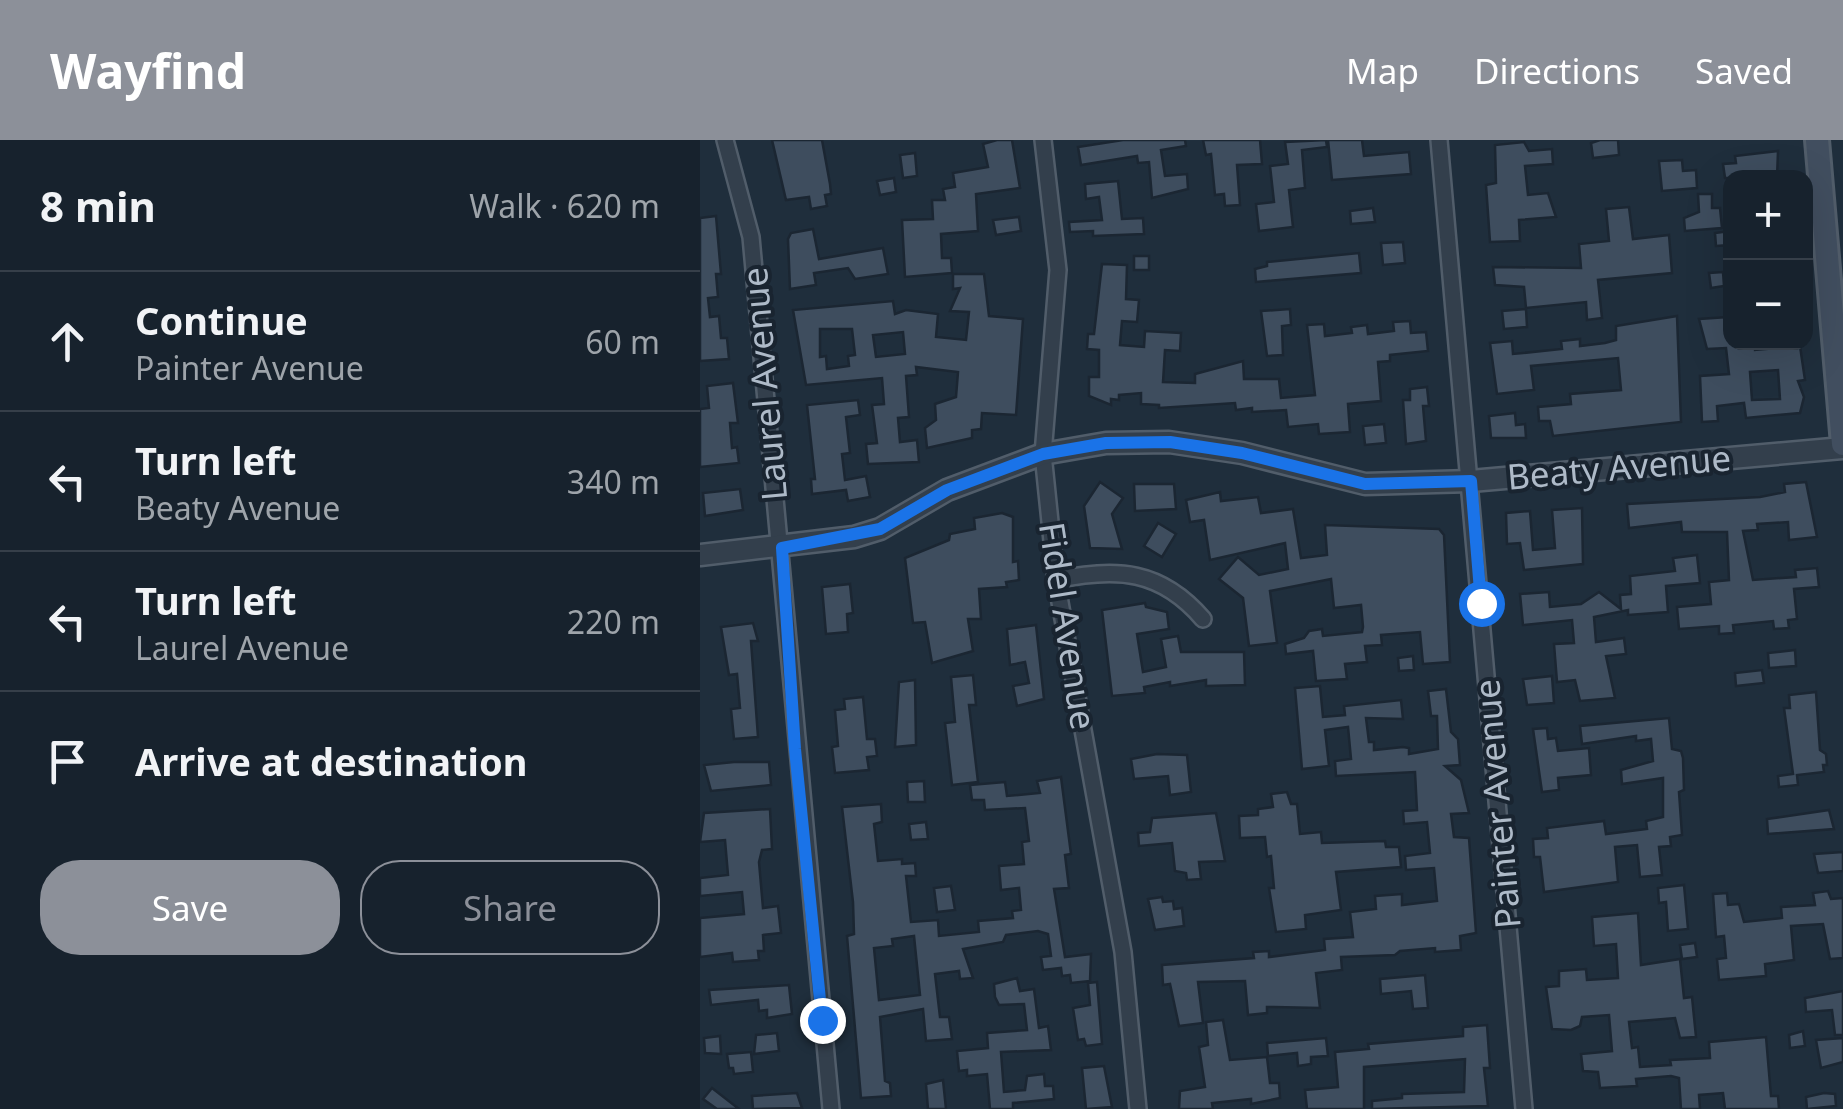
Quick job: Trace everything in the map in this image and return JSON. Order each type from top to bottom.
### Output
[{"type":"main road","points":[[1817,140],[1843,446]]},
{"type":"street","name":"Laurel Avenue","points":[[725,140],[751,237],[782,548],[799,796],[831,1109]]},
{"type":"street","name":"Fidel Avenue","points":[[1043,140],[1058,270],[1043,454],[1056,580],[1122,952],[1138,1109]]},
{"type":"street","name":"Painter Avenue","points":[[1440,140],[1524,1109]]},
{"type":"street","name":"Beaty Avenue","points":[[700,556],[782,548],[880,529],[947,490],[1043,454],[1106,443],[1170,442],[1242,453],[1365,484],[1471,481],[1843,446]]},
{"type":"street","points":[[1056,580],[1100,571],[1138,576],[1180,592],[1203,619]]},
{"type":"building","points":[[772,140],[822,140],[831,194],[825,195],[827,206],[811,209],[809,197],[786,200]]},
{"type":"building","points":[[1012,140],[1020,188],[976,194],[978,231],[941,234],[942,258],[951,258],[952,273],[905,277],[902,220],[933,219],[932,200],[945,200],[943,189],[955,187],[953,173],[988,167],[983,144]]},
{"type":"building","points":[[1123,140],[1185,140],[1186,146],[1161,150],[1165,176],[1187,174],[1188,189],[1152,198],[1149,162],[1138,163],[1137,156],[1081,165],[1078,147]]},
{"type":"building","points":[[1203,140],[1260,140],[1262,164],[1237,165],[1240,205],[1225,206],[1224,194],[1215,195],[1211,154],[1206,155]]},
{"type":"building","points":[[1326,140],[1327,147],[1302,150],[1305,188],[1289,190],[1293,227],[1259,231],[1256,204],[1274,202],[1270,166],[1288,164],[1285,142]]},
{"type":"building","points":[[1328,140],[1362,140],[1364,156],[1409,152],[1411,174],[1332,180]]},
{"type":"building","points":[[1618,140],[1619,155],[1593,158],[1591,143]]},
{"type":"building","points":[[1524,142],[1529,151],[1552,149],[1553,164],[1525,166],[1528,195],[1548,193],[1556,217],[1519,220],[1520,241],[1490,242],[1486,185],[1496,183],[1495,145]]},
{"type":"building","points":[[1778,151],[1777,170],[1724,170],[1723,164],[1736,163],[1735,156]]},
{"type":"building","points":[[915,153],[917,176],[903,178],[900,155]]},
{"type":"building","points":[[1682,160],[1683,171],[1696,170],[1697,188],[1662,191],[1659,161]]},
{"type":"building","points":[[894,178],[896,192],[880,195],[877,181]]},
{"type":"building","points":[[1118,181],[1122,219],[1143,218],[1144,234],[1093,236],[1093,231],[1070,232],[1069,222],[1102,220],[1099,197],[1086,199],[1085,184]]},
{"type":"building","points":[[1698,194],[1712,194],[1712,208],[1720,208],[1722,228],[1685,231],[1684,218],[1699,212]]},
{"type":"building","points":[[1629,207],[1633,239],[1669,235],[1672,273],[1598,280],[1602,318],[1587,320],[1586,302],[1526,308],[1524,287],[1495,285],[1493,267],[1581,268],[1579,244],[1609,241],[1606,209]]},
{"type":"building","points":[[1373,208],[1375,222],[1351,224],[1350,211]]},
{"type":"building","points":[[716,216],[721,274],[716,274],[718,297],[708,298],[710,317],[719,316],[721,338],[727,338],[729,359],[700,361],[700,218]]},
{"type":"building","points":[[1019,217],[1021,231],[996,235],[993,220]]},
{"type":"building","points":[[813,229],[819,259],[883,248],[888,274],[855,279],[848,268],[814,273],[816,285],[790,289],[788,239],[791,233]]},
{"type":"building","points":[[1723,232],[1723,246],[1716,246],[1715,233]]},
{"type":"building","points":[[1403,242],[1405,263],[1383,265],[1381,243]]},
{"type":"building","points":[[1359,253],[1361,273],[1256,282],[1255,269],[1267,266],[1267,262]]},
{"type":"building","points":[[1134,256],[1149,256],[1149,270],[1134,270]]},
{"type":"building","points":[[1102,264],[1127,265],[1126,299],[1139,300],[1137,322],[1122,321],[1120,345],[1144,347],[1145,331],[1181,333],[1180,351],[1165,350],[1163,382],[1195,383],[1195,374],[1243,361],[1244,379],[1279,379],[1281,398],[1315,395],[1307,325],[1324,324],[1325,336],[1352,333],[1351,327],[1367,325],[1368,334],[1394,331],[1393,322],[1410,321],[1411,333],[1426,332],[1428,351],[1390,355],[1390,361],[1378,362],[1381,401],[1348,404],[1350,432],[1319,434],[1318,424],[1288,427],[1286,410],[1236,410],[1235,403],[1159,408],[1141,404],[1141,393],[1119,395],[1119,400],[1111,399],[1111,405],[1089,396],[1089,377],[1099,377],[1099,350],[1087,349],[1088,334],[1094,334]]},
{"type":"building","points":[[1723,272],[1723,286],[1711,288],[1709,273]]},
{"type":"building","points":[[953,274],[984,274],[989,316],[1023,319],[1016,415],[982,413],[981,429],[972,430],[972,438],[927,448],[925,428],[936,420],[935,404],[956,397],[958,372],[916,367],[917,375],[906,376],[909,417],[898,418],[900,442],[917,440],[919,462],[868,464],[866,444],[877,443],[872,405],[884,404],[882,378],[806,385],[793,310],[893,301],[895,314],[906,310],[938,314],[936,337],[966,340],[969,312],[950,311],[960,288],[953,289]],"holes":[[[820,329],[852,329],[855,355],[848,356],[849,366],[827,369],[826,356],[820,357]],[[903,332],[905,354],[876,357],[873,335]]]},
{"type":"building","points":[[1290,309],[1291,325],[1282,326],[1283,355],[1267,356],[1261,311]]},
{"type":"building","points":[[1526,309],[1527,327],[1504,329],[1502,311]]},
{"type":"building","points":[[1677,316],[1681,422],[1553,436],[1550,421],[1539,421],[1538,407],[1571,404],[1570,394],[1621,390],[1618,358],[1531,366],[1534,390],[1497,394],[1490,343],[1512,341],[1513,354],[1562,349],[1561,341],[1580,339],[1580,346],[1605,343],[1616,340],[1616,326]]},
{"type":"building","points":[[1723,317],[1723,348],[1707,349],[1699,319]]},
{"type":"building","points":[[1726,350],[1801,350],[1805,380],[1798,381],[1804,397],[1800,413],[1746,418],[1744,403],[1717,406],[1718,421],[1702,422],[1700,376],[1729,374]],"holes":[[[1778,370],[1780,399],[1752,400],[1750,372]]]},
{"type":"building","points":[[733,383],[738,423],[730,423],[732,448],[737,447],[739,463],[700,467],[700,409],[709,408],[707,386]]},
{"type":"building","points":[[1427,387],[1429,406],[1423,406],[1426,441],[1406,444],[1403,400],[1410,400],[1410,389]]},
{"type":"building","points":[[858,400],[860,415],[846,417],[850,453],[842,454],[845,480],[866,476],[870,497],[848,501],[846,490],[812,494],[811,479],[815,479],[807,405]]},
{"type":"building","points":[[1515,413],[1516,425],[1525,424],[1526,438],[1491,438],[1489,416]]},
{"type":"building","points":[[1384,424],[1386,443],[1365,445],[1363,426]]},
{"type":"building","points":[[1100,482],[1123,498],[1112,514],[1122,549],[1090,548],[1084,506]]},
{"type":"building","points":[[1806,482],[1817,537],[1789,540],[1788,522],[1757,524],[1758,530],[1743,531],[1753,580],[1796,577],[1795,570],[1817,568],[1819,587],[1794,589],[1797,619],[1788,620],[1789,628],[1774,629],[1773,621],[1733,625],[1734,633],[1719,634],[1719,626],[1679,629],[1677,607],[1711,604],[1709,582],[1729,580],[1727,532],[1682,532],[1681,522],[1629,528],[1627,504],[1760,497],[1785,492],[1784,484]]},
{"type":"building","points":[[1134,484],[1174,484],[1176,509],[1135,511]]},
{"type":"building","points":[[740,489],[743,510],[705,516],[703,493]]},
{"type":"building","points":[[1220,492],[1221,501],[1258,497],[1261,513],[1293,509],[1301,558],[1327,555],[1325,525],[1439,529],[1444,535],[1450,662],[1423,664],[1420,632],[1381,635],[1382,645],[1365,646],[1367,662],[1345,664],[1347,679],[1316,681],[1313,651],[1286,654],[1285,644],[1304,638],[1309,631],[1322,629],[1323,636],[1362,632],[1363,627],[1361,605],[1334,608],[1331,579],[1270,591],[1277,643],[1249,646],[1243,598],[1219,579],[1238,557],[1259,575],[1288,569],[1285,543],[1210,560],[1204,520],[1190,522],[1186,500]]},
{"type":"building","points":[[1582,508],[1583,564],[1524,570],[1520,543],[1507,544],[1506,513],[1530,511],[1533,550],[1555,548],[1552,510]]},
{"type":"building","points":[[1002,513],[1013,517],[1013,562],[1018,561],[1019,580],[1006,582],[1007,587],[979,589],[981,619],[968,619],[973,651],[932,663],[925,622],[913,623],[905,558],[949,540],[950,534],[975,529],[974,518]]},
{"type":"building","points":[[1158,523],[1176,534],[1162,557],[1144,546]]},
{"type":"building","points":[[1697,555],[1700,583],[1666,586],[1668,612],[1628,615],[1628,610],[1594,617],[1596,642],[1624,638],[1626,654],[1606,656],[1615,698],[1580,701],[1575,680],[1557,682],[1554,644],[1574,643],[1572,620],[1523,625],[1520,594],[1549,592],[1550,607],[1581,604],[1599,592],[1621,609],[1620,595],[1631,594],[1630,576],[1675,571],[1673,558]]},
{"type":"building","points":[[850,584],[853,613],[847,614],[848,632],[826,634],[822,587]]},
{"type":"building","points":[[1145,603],[1146,607],[1167,612],[1169,629],[1137,634],[1143,672],[1166,667],[1161,639],[1178,636],[1181,652],[1244,652],[1245,685],[1206,686],[1206,680],[1170,686],[1170,682],[1144,687],[1145,693],[1112,696],[1102,610]]},
{"type":"building","points":[[753,623],[758,641],[751,641],[758,737],[734,739],[731,709],[740,708],[737,674],[729,675],[721,627]]},
{"type":"building","points":[[1036,625],[1044,699],[1017,706],[1013,686],[1029,683],[1025,662],[1010,665],[1007,629]]},
{"type":"building","points":[[1795,650],[1796,666],[1769,668],[1768,653]]},
{"type":"building","points":[[1413,656],[1414,670],[1399,671],[1398,658]]},
{"type":"building","points":[[1762,670],[1764,683],[1736,686],[1735,673]]},
{"type":"building","points":[[973,675],[976,705],[969,705],[978,782],[952,785],[945,723],[955,722],[951,677]]},
{"type":"building","points":[[1552,676],[1554,703],[1527,705],[1523,679]]},
{"type":"building","points":[[915,680],[916,745],[895,747],[899,682]]},
{"type":"building","points":[[1320,686],[1323,717],[1345,715],[1344,706],[1401,700],[1403,719],[1366,718],[1369,742],[1374,742],[1374,750],[1403,747],[1409,748],[1409,754],[1438,749],[1437,716],[1431,716],[1428,691],[1446,689],[1460,765],[1445,766],[1461,780],[1469,813],[1451,814],[1454,837],[1469,838],[1476,933],[1460,936],[1461,950],[1435,952],[1435,948],[1400,951],[1395,955],[1341,957],[1342,970],[1316,973],[1320,1008],[1267,1007],[1267,1013],[1248,1015],[1245,981],[1198,982],[1203,1023],[1179,1026],[1170,984],[1163,985],[1162,965],[1254,958],[1253,952],[1269,951],[1269,957],[1325,950],[1324,939],[1353,937],[1350,912],[1376,909],[1375,896],[1402,894],[1402,905],[1437,901],[1434,868],[1406,870],[1405,856],[1430,853],[1427,822],[1404,824],[1403,811],[1417,810],[1415,772],[1336,776],[1335,761],[1351,759],[1348,727],[1325,730],[1329,766],[1302,769],[1295,688]]},
{"type":"building","points":[[1816,692],[1820,750],[1826,754],[1827,765],[1823,765],[1824,772],[1797,775],[1798,785],[1779,787],[1778,776],[1793,774],[1784,708],[1790,708],[1789,695]]},
{"type":"building","points":[[863,697],[867,739],[875,739],[877,756],[867,757],[869,770],[835,773],[835,710],[845,709],[844,699]]},
{"type":"building","points":[[1669,718],[1672,749],[1681,751],[1683,758],[1684,790],[1679,792],[1682,835],[1670,837],[1671,846],[1659,847],[1662,875],[1640,877],[1637,845],[1615,847],[1618,882],[1544,892],[1540,857],[1534,857],[1533,839],[1548,838],[1547,828],[1604,821],[1606,834],[1647,829],[1646,821],[1663,817],[1663,778],[1622,784],[1621,770],[1653,761],[1651,739],[1636,741],[1636,736],[1582,744],[1580,726]]},
{"type":"building","points":[[1547,728],[1548,739],[1556,738],[1558,751],[1589,748],[1591,775],[1558,778],[1559,790],[1542,792],[1533,729]]},
{"type":"building","points":[[1157,754],[1187,755],[1191,792],[1170,795],[1168,776],[1134,779],[1131,759]]},
{"type":"building","points":[[769,762],[771,785],[711,791],[704,765]]},
{"type":"building","points":[[1061,777],[1071,854],[1065,855],[1069,888],[1054,889],[1065,957],[1091,954],[1090,981],[1071,983],[1070,975],[1062,976],[1061,968],[1043,970],[1041,957],[1051,956],[1048,934],[1038,931],[1006,935],[1003,942],[963,949],[973,978],[960,979],[959,971],[935,974],[940,1017],[949,1017],[952,1039],[926,1041],[923,1009],[880,1017],[885,1081],[890,1083],[891,1096],[861,1098],[847,936],[854,934],[853,902],[842,807],[881,804],[882,822],[874,824],[878,861],[902,859],[902,864],[915,863],[916,876],[906,876],[911,922],[938,920],[939,936],[979,932],[978,921],[1013,918],[1012,911],[1021,910],[1019,888],[1001,890],[999,866],[1024,864],[1022,842],[1029,841],[1025,808],[985,810],[984,800],[972,800],[970,785],[1005,782],[1007,796],[1040,793],[1037,781]],"holes":[[[914,936],[920,995],[879,1000],[874,948],[893,946],[892,939]]]},
{"type":"building","points":[[924,781],[925,802],[908,802],[907,782]]},
{"type":"building","points":[[1287,792],[1291,804],[1297,804],[1300,834],[1321,832],[1322,843],[1385,841],[1386,847],[1399,847],[1401,867],[1336,872],[1341,910],[1305,915],[1306,929],[1276,932],[1269,888],[1274,888],[1271,856],[1267,857],[1265,837],[1240,838],[1239,816],[1258,815],[1258,809],[1273,807],[1271,794]]},
{"type":"building","points":[[770,809],[772,849],[762,850],[759,862],[763,908],[778,906],[781,933],[763,935],[764,951],[758,951],[759,960],[733,962],[732,953],[700,957],[700,918],[744,914],[742,892],[700,896],[700,878],[728,875],[725,840],[700,842],[704,813]]},
{"type":"building","points":[[1829,810],[1834,829],[1768,834],[1767,819]]},
{"type":"building","points":[[1216,813],[1225,861],[1199,862],[1201,879],[1187,880],[1186,873],[1175,871],[1172,843],[1139,846],[1138,833],[1150,832],[1152,818]]},
{"type":"building","points":[[926,822],[928,839],[911,840],[909,824]]},
{"type":"building","points":[[1843,852],[1843,871],[1818,873],[1814,854]]},
{"type":"building","points":[[1684,885],[1688,929],[1668,931],[1666,902],[1659,903],[1658,888]]},
{"type":"building","points":[[951,886],[955,910],[937,912],[934,888]]},
{"type":"building","points":[[1828,891],[1831,899],[1843,898],[1843,958],[1830,959],[1823,924],[1791,926],[1794,960],[1765,964],[1766,976],[1719,980],[1717,959],[1726,958],[1724,936],[1716,937],[1713,894],[1727,893],[1728,905],[1739,904],[1744,922],[1782,918],[1781,907],[1815,905],[1813,893]]},
{"type":"building","points":[[1162,897],[1163,902],[1173,901],[1174,909],[1182,908],[1184,926],[1155,930],[1148,899]]},
{"type":"building","points":[[1638,913],[1641,965],[1680,959],[1684,998],[1692,997],[1696,1037],[1680,1038],[1675,1018],[1629,1022],[1632,1048],[1638,1047],[1640,1067],[1671,1065],[1670,1060],[1710,1058],[1709,1042],[1766,1037],[1771,1096],[1778,1096],[1779,1109],[1725,1109],[1723,1093],[1699,1095],[1700,1109],[1681,1109],[1679,1078],[1671,1076],[1636,1079],[1637,1086],[1600,1088],[1598,1072],[1583,1071],[1581,1054],[1612,1051],[1609,1015],[1582,1017],[1580,1026],[1571,1030],[1552,1029],[1546,987],[1559,986],[1559,971],[1586,969],[1587,980],[1618,978],[1616,944],[1594,946],[1592,917]]},
{"type":"building","points":[[1695,943],[1697,957],[1682,959],[1680,945]]},
{"type":"building","points":[[1425,975],[1428,1008],[1413,1009],[1411,991],[1381,994],[1380,979]]},
{"type":"building","points":[[1017,978],[1020,991],[1034,989],[1039,1028],[1048,1026],[1051,1050],[1001,1052],[1004,1092],[1025,1090],[1027,1076],[1044,1074],[1045,1086],[1053,1086],[1054,1099],[1013,1103],[1013,1109],[990,1109],[987,1074],[967,1076],[967,1070],[959,1071],[957,1051],[988,1048],[987,1033],[1027,1030],[1024,1004],[999,1005],[995,997],[994,984]]},
{"type":"building","points":[[1097,982],[1102,1044],[1086,1046],[1084,1039],[1078,1040],[1073,1008],[1090,1005],[1088,983]]},
{"type":"building","points":[[789,985],[792,1014],[767,1018],[767,1010],[759,1011],[758,1000],[711,1005],[709,990]]},
{"type":"building","points":[[1843,991],[1843,1035],[1835,1035],[1832,1010],[1806,1012],[1805,998]]},
{"type":"building","points":[[1223,1020],[1230,1060],[1267,1057],[1270,1083],[1279,1083],[1280,1098],[1251,1104],[1251,1099],[1212,1103],[1213,1109],[1179,1109],[1180,1091],[1205,1087],[1199,1047],[1208,1045],[1206,1022]]},
{"type":"building","points":[[1487,1025],[1490,1068],[1484,1068],[1488,1106],[1372,1109],[1372,1101],[1402,1098],[1402,1094],[1464,1092],[1465,1059],[1364,1067],[1364,1109],[1307,1109],[1305,1090],[1338,1087],[1335,1052],[1369,1049],[1368,1044],[1463,1036],[1463,1027]]},
{"type":"building","points":[[1803,1031],[1805,1046],[1790,1048],[1789,1035]]},
{"type":"building","points":[[777,1033],[779,1051],[754,1054],[756,1035]]},
{"type":"building","points":[[720,1036],[721,1054],[705,1053],[704,1038]]},
{"type":"building","points":[[1326,1038],[1328,1056],[1311,1057],[1311,1064],[1298,1066],[1297,1053],[1268,1056],[1267,1043]]},
{"type":"building","points":[[1843,1038],[1843,1062],[1821,1068],[1816,1040]]},
{"type":"building","points":[[751,1052],[753,1072],[734,1074],[727,1054]]},
{"type":"building","points":[[1104,1066],[1112,1107],[1086,1109],[1082,1068]]},
{"type":"building","points":[[943,1080],[946,1109],[928,1109],[926,1084]]},
{"type":"building","points":[[712,1088],[739,1109],[717,1109],[703,1099]]},
{"type":"building","points":[[797,1093],[802,1108],[753,1109],[752,1096]]},
{"type":"building","points":[[1835,1094],[1836,1106],[1807,1109],[1806,1097]]},
{"type":"route","points":[[822,1020],[786,644],[782,548],[880,529],[947,490],[1043,454],[1106,443],[1170,442],[1242,453],[1365,484],[1471,481],[1481,603]]}]
